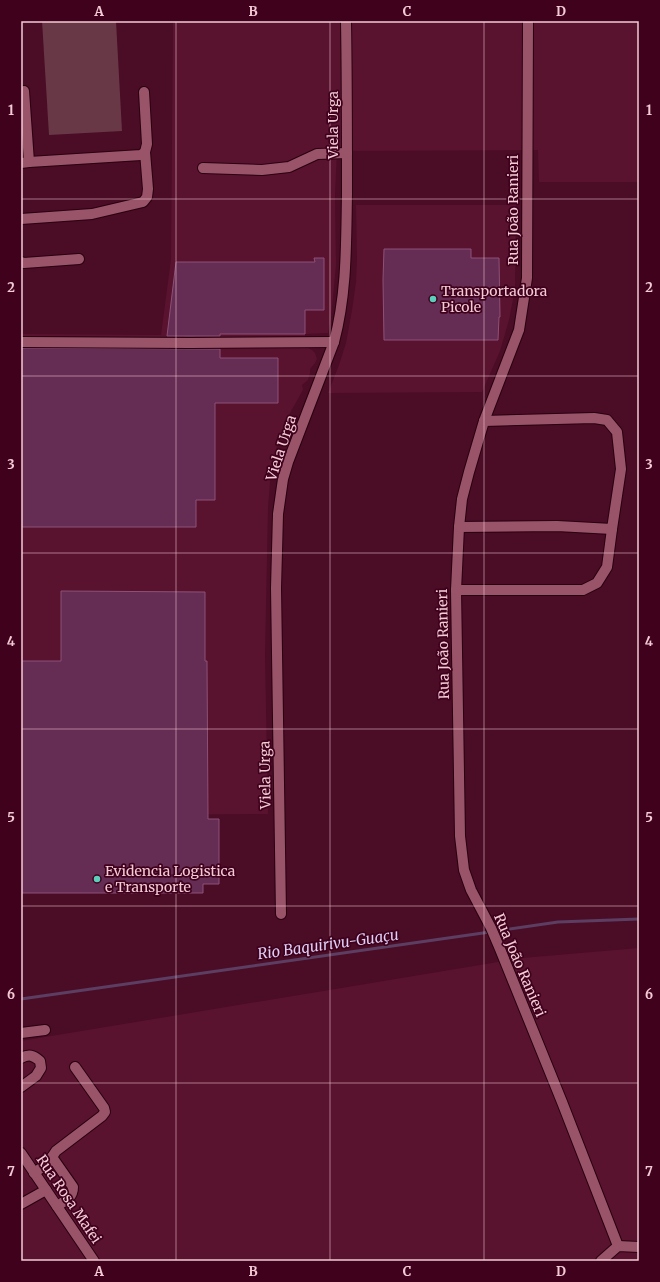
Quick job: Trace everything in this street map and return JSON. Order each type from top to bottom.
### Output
[{"type":"street","name":"Viela Urga","points":[[281,914],[276,588],[278,514],[283,479],[288,462],[334,342],[342,306],[346,270],[346,21]]},
{"type":"street","name":"Rua João Ranieri","points":[[528,21],[527,278],[519,330],[484,421],[468,472],[462,498],[459,527],[456,590],[461,843],[464,870],[471,890],[500,949],[618,1246]]},
{"type":"street","points":[[24,91],[25,162],[141,155],[145,152]]},
{"type":"street","points":[[21,219],[92,214],[143,202],[147,197],[148,189],[145,152],[148,144],[144,92]]},
{"type":"street","points":[[203,168],[262,170],[289,167],[317,154],[347,153]]},
{"type":"street","points":[[21,262],[79,259]]},
{"type":"street","points":[[21,342],[334,342]]},
{"type":"street","points":[[456,590],[583,590],[597,583],[607,567],[621,469],[617,432],[606,420],[594,418],[484,421]]},
{"type":"street","points":[[459,527],[557,526],[612,529]]},
{"type":"street","points":[[21,1033],[45,1030]]},
{"type":"street","points":[[21,1058],[28,1055],[34,1056],[40,1061],[41,1068],[36,1076],[21,1087]]},
{"type":"street","points":[[34,1173],[48,1163],[56,1151],[102,1116],[105,1112],[104,1108],[75,1067]]},
{"type":"street","name":"Rua Rosa Mafei","points":[[21,1153],[94,1261]]},
{"type":"street","points":[[52,1157],[73,1188],[73,1193],[69,1198],[57,1206]]},
{"type":"street","points":[[21,1204],[46,1190]]},
{"type":"street","points":[[601,1261],[618,1246],[639,1247]]},
{"type":"shaded area","points":[[42,21],[116,21],[122,131],[49,135]]},
{"type":"shaded area","points":[[173,21],[639,21],[639,182],[539,182],[538,150],[337,151],[335,194],[336,265],[331,318],[328,333],[305,334],[306,347],[315,353],[317,359],[310,369],[308,380],[302,385],[303,390],[290,413],[277,446],[271,470],[268,508],[265,655],[268,814],[21,816],[21,334],[161,335],[171,259]]},
{"type":"shaded area","name":"Transportadora Picole","points":[[356,205],[516,205],[515,289],[509,320],[500,351],[482,392],[328,393],[346,343],[352,310],[356,282],[357,259]]},
{"type":"shaded area","points":[[639,948],[639,1261],[21,1261],[21,1041],[522,958]]},
{"type":"building","points":[[384,249],[471,249],[471,258],[499,258],[500,317],[498,340],[384,340]]},
{"type":"building","points":[[314,258],[324,258],[324,310],[305,310],[305,334],[220,334],[220,336],[167,336],[176,262],[315,262]]},
{"type":"building","points":[[21,348],[220,349],[220,358],[278,358],[278,403],[215,403],[215,500],[196,500],[196,527],[21,527]]},
{"type":"building","points":[[61,591],[205,592],[208,819],[219,819],[219,884],[203,884],[203,893],[21,893],[21,661],[61,661]]},
{"type":"waterway","name":"Rio Baquirivu-Guaçu","points":[[496,931],[558,922],[639,919]]},
{"type":"waterway","name":"Rio Baquirivu-Guaçu","points":[[21,999],[490,932]]},
{"type":"place","name":"Transportadora Picole","points":[[433,299]]},
{"type":"place","name":"Evidencia Logistica e Transporte","points":[[97,879]]}]
